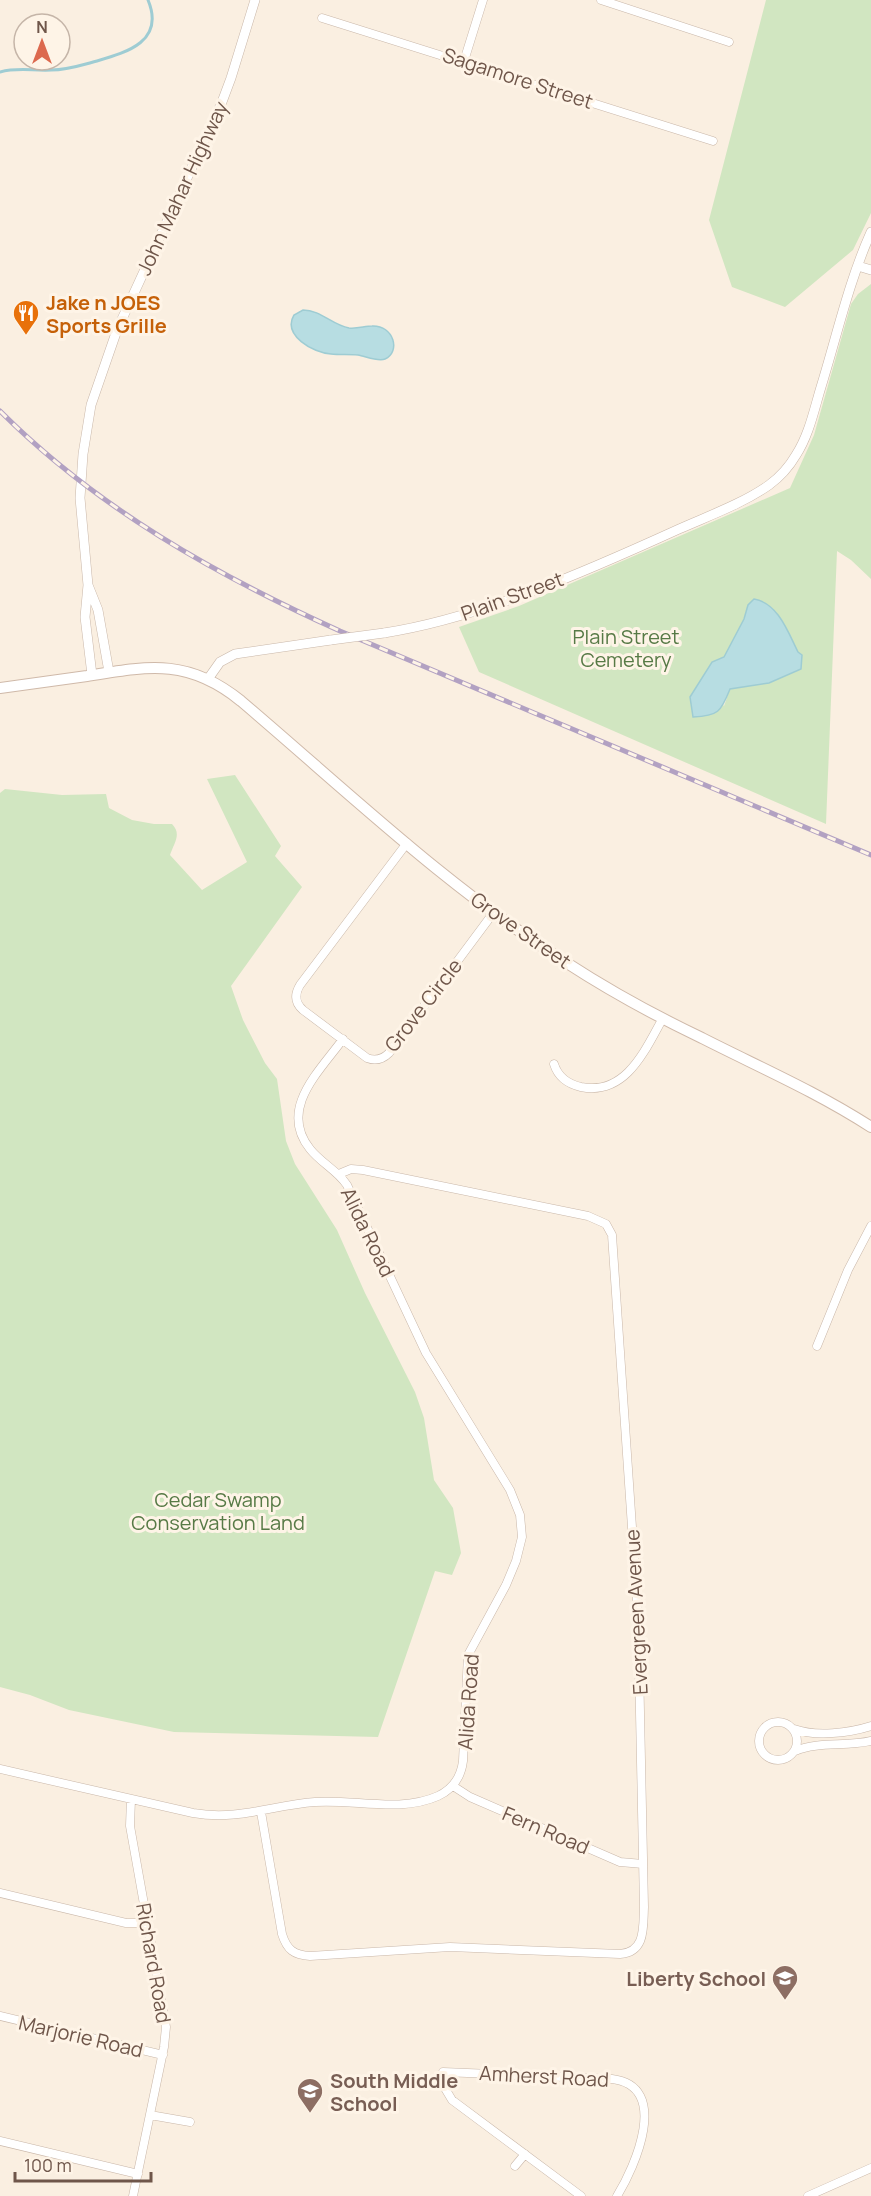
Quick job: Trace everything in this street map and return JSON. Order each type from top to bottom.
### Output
[{"type":"main road","points":[[0,688],[146,667],[187,671],[208,679]]},
{"type":"main road","name":"Grove Street","points":[[208,679],[241,700],[407,843],[494,912],[566,963],[663,1018],[808,1090],[871,1127]]},
{"type":"street","name":"John Mahar Highway","points":[[92,675],[85,617],[88,585],[80,498],[89,417],[98,381],[117,330],[222,102],[255,0]]},
{"type":"street","points":[[464,61],[483,0]]},
{"type":"street","points":[[601,0],[729,42]]},
{"type":"street","name":"Sagamore Street","points":[[322,18],[713,141]]},
{"type":"street","name":"Plain Street","points":[[208,679],[220,662],[234,654],[408,629],[449,618],[548,584],[638,547],[759,492],[774,481],[790,464],[804,439],[858,266],[871,232]]},
{"type":"street","points":[[858,266],[871,270]]},
{"type":"street","name":"John Mahar Highway","points":[[88,585],[98,610],[109,672]]},
{"type":"street","name":"Grove Circle","points":[[407,843],[297,989],[296,1001],[300,1008],[371,1059],[386,1056],[494,912]]},
{"type":"street","points":[[554,1064],[561,1077],[576,1086],[594,1088],[614,1083],[636,1065],[663,1018]]},
{"type":"street","points":[[339,1174],[310,1149],[301,1134],[297,1118],[300,1102],[305,1092],[343,1039]]},
{"type":"street","name":"Evergreen Avenue","points":[[261,1812],[282,1934],[289,1948],[300,1955],[450,1947],[629,1953],[639,1945],[642,1935],[643,1864],[638,1615],[613,1241],[609,1229],[601,1221],[588,1216],[372,1172],[351,1169],[339,1174]]},
{"type":"street","name":"Alida Road","points":[[339,1174],[350,1190],[426,1353],[510,1490],[520,1515],[522,1537],[516,1561],[504,1590],[468,1655],[463,1761],[461,1772],[453,1786]]},
{"type":"street","points":[[817,1346],[852,1261],[871,1226]]},
{"type":"street","points":[[871,1726],[834,1732],[810,1732],[794,1729],[783,1722],[772,1722],[764,1728],[759,1741],[762,1751],[772,1759],[785,1759],[795,1751],[810,1746],[846,1745],[871,1741]]},
{"type":"street","points":[[794,1729],[798,1739],[795,1751]]},
{"type":"street","points":[[0,1769],[204,1815],[227,1816],[317,1802],[390,1804],[418,1802],[441,1795],[453,1786]]},
{"type":"street","name":"Fern Road","points":[[453,1786],[470,1797],[620,1862],[643,1864]]},
{"type":"street","name":"Richard Road","points":[[131,1799],[129,1820],[165,2021],[163,2055],[133,2196]]},
{"type":"street","points":[[0,1893],[126,1923],[147,1923]]},
{"type":"street","name":"Marjorie Road","points":[[0,2016],[163,2055]]},
{"type":"street","name":"Amherst Road","points":[[525,2154],[449,2096],[442,2081],[443,2072],[612,2079],[628,2084],[636,2091],[642,2102],[644,2130],[636,2161],[617,2196]]},
{"type":"street","points":[[150,2115],[190,2122]]},
{"type":"street","points":[[0,2141],[138,2174]]},
{"type":"street","points":[[515,2166],[525,2154],[581,2196]]},
{"type":"street","points":[[808,2196],[871,2168]]},
{"type":"green space","points":[[766,0],[871,0],[871,213],[853,250],[785,307],[732,287],[709,220]]},
{"type":"green space","name":"Plain Street Cemetery","points":[[871,284],[871,579],[851,560],[837,551],[826,824],[479,672],[459,627],[519,606],[790,488],[814,435],[851,304],[858,294]],"holes":[[[748,605],[782,620],[798,652],[802,655],[769,683],[730,689],[724,706],[703,678],[712,662],[724,658],[744,619]]]},
{"type":"green space","name":"Cedar Swamp Conservation Land","points":[[235,775],[281,846],[275,856],[302,887],[231,986],[243,1020],[265,1063],[277,1079],[286,1141],[295,1164],[337,1230],[365,1293],[415,1392],[424,1418],[434,1480],[453,1508],[461,1553],[452,1575],[435,1571],[378,1737],[174,1732],[69,1710],[30,1695],[0,1687],[0,793],[5,789],[62,795],[106,794],[109,808],[132,820],[172,824],[177,835],[170,855],[202,890],[247,862],[207,779]]},
{"type":"water","points":[[303,310],[315,312],[349,328],[380,327],[390,334],[394,345],[393,351],[390,356],[379,360],[316,350],[301,342],[292,329],[291,322],[294,315]]},
{"type":"water","points":[[754,599],[770,606],[781,619],[798,652],[802,655],[801,669],[769,683],[730,689],[718,711],[693,717],[690,697],[712,662],[724,657],[744,619],[748,605]]},
{"type":"waterway","points":[[0,72],[69,68],[131,49],[148,35],[152,26],[152,14],[148,0]]},
{"type":"railway","points":[[0,411],[37,446],[118,508],[160,536],[248,587],[340,631],[871,855]]},
{"type":"place","name":"Jake n JOES Sports Grille","points":[[26,336]]},
{"type":"place","name":"Liberty School","points":[[785,2001]]},
{"type":"place","name":"South Middle School","points":[[310,2114]]}]
